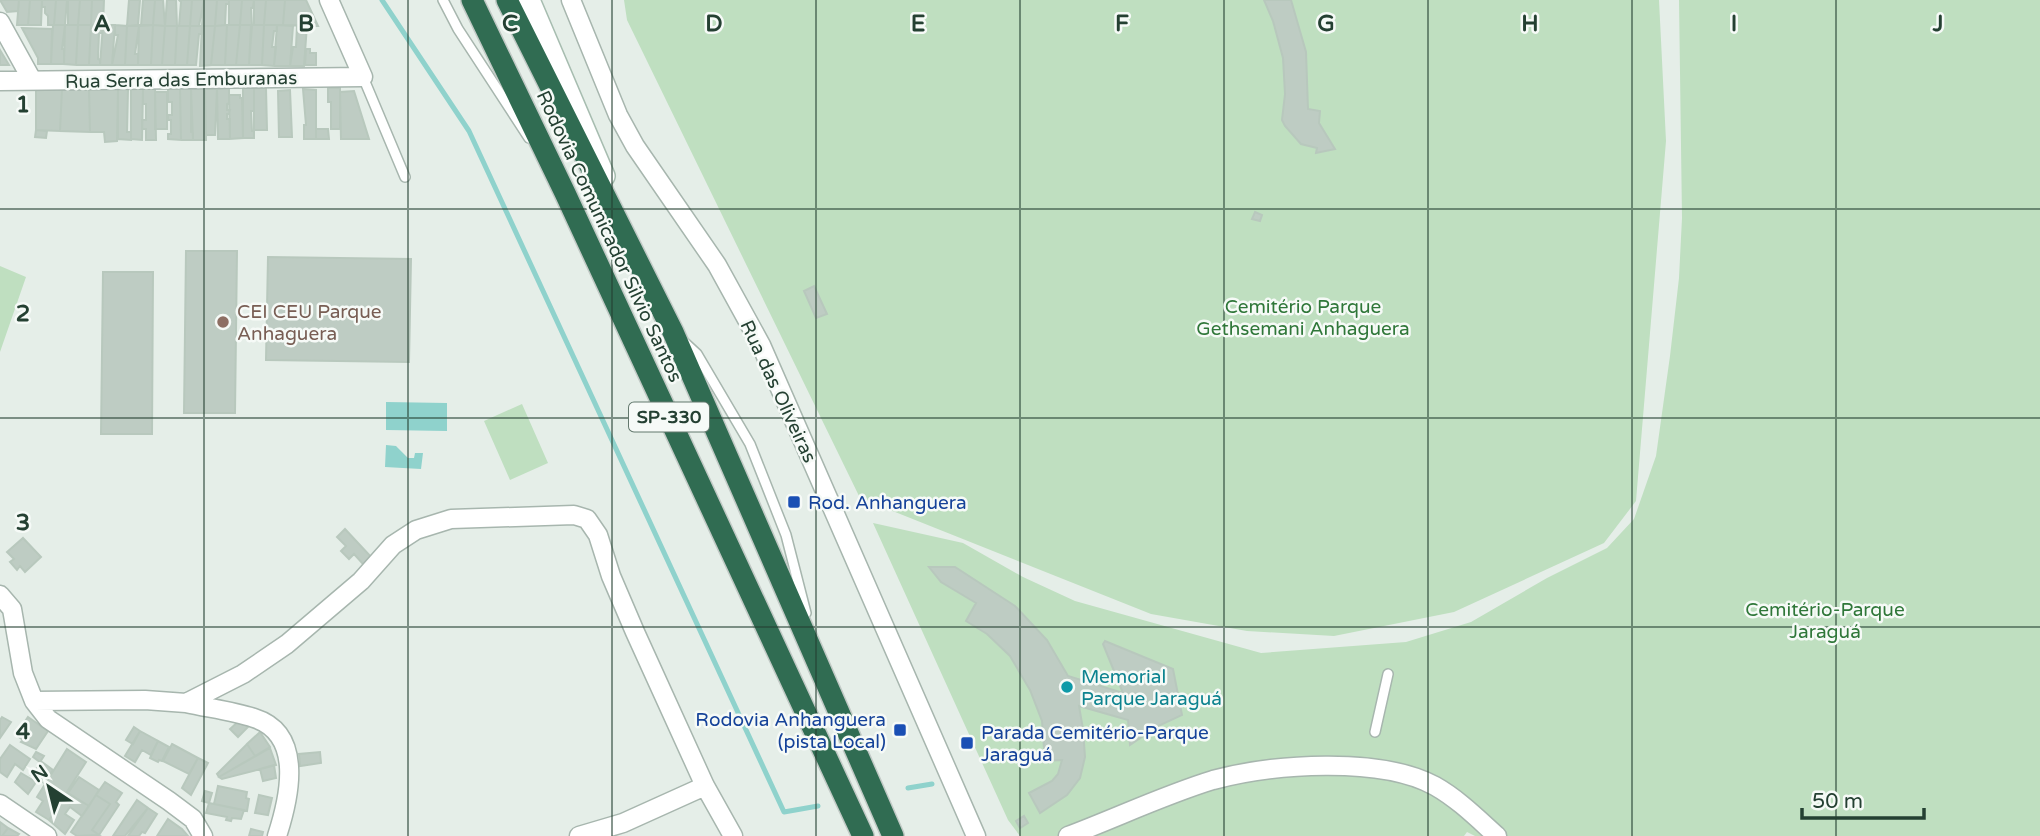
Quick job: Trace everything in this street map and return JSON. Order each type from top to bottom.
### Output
[{"type":"highway","name":"Rodovia Comunicador Silvio Santos","points":[[472,0],[565,193],[863,836]]},
{"type":"highway","name":"Rodovia Comunicador Silvio Santos","points":[[507,0],[673,332],[893,836]]},
{"type":"main road","points":[[529,0],[590,140],[632,246]]},
{"type":"street","points":[[329,0],[363,77]]},
{"type":"street","name":"Rua das Oliveiras","points":[[571,0],[618,116],[635,146],[717,265],[761,345],[976,836]]},
{"type":"street","points":[[0,22],[32,80]]},
{"type":"street","name":"Rua Serra das Emburanas","points":[[0,81],[363,77]]},
{"type":"street","points":[[186,703],[243,674],[287,644],[361,581],[393,545],[416,530],[451,519],[574,515],[587,519],[598,535],[611,576],[630,621],[705,786],[733,836]]},
{"type":"street","points":[[0,595],[12,609],[23,673],[34,701],[57,725],[193,819],[204,836]]},
{"type":"street","points":[[34,701],[145,700],[186,703],[256,718],[282,739],[288,757],[289,784],[285,812],[277,836]]},
{"type":"street","points":[[1068,836],[1215,780],[1283,768],[1345,766],[1390,770],[1432,784],[1454,797],[1497,836]]},
{"type":"street","points":[[579,836],[623,823],[705,786]]},
{"type":"street","points":[[0,804],[47,836]]},
{"type":"lane","points":[[443,0],[458,29],[565,193]]},
{"type":"lane","points":[[363,77],[405,177]]},
{"type":"lane","points":[[1376,732],[1388,674]]},
{"type":"green space","name":"Cemitério Parque Gethsemani Anhaguera","points":[[624,0],[1659,0],[1666,141],[1636,501],[1604,543],[1454,612],[1334,636],[1247,631],[1151,614],[860,498],[627,20]]},
{"type":"green space","name":"Cemitério-Parque Jaraguá","points":[[1679,0],[2040,0],[2040,836],[1475,836],[1467,832],[1464,836],[1020,836],[1008,820],[873,523],[963,543],[1023,577],[1075,601],[1261,653],[1406,642],[1471,622],[1547,578],[1607,548],[1634,519],[1656,456],[1670,356],[1679,278],[1682,218]]},
{"type":"green space","points":[[0,266],[26,277],[0,352]]},
{"type":"green space","points":[[522,404],[548,463],[510,480],[484,421]]},
{"type":"water","points":[[386,402],[447,403],[447,431],[386,430]]},
{"type":"water","points":[[386,445],[396,446],[408,458],[414,458],[415,453],[423,453],[421,469],[385,467]]},
{"type":"building","points":[[0,0],[19,0],[18,11],[7,12]]},
{"type":"building","points":[[19,0],[30,0],[28,25],[17,25]]},
{"type":"building","points":[[30,0],[42,0],[41,25],[28,25]]},
{"type":"building","points":[[42,0],[56,0],[54,25],[48,25],[48,16],[45,7],[42,7]]},
{"type":"building","points":[[56,0],[67,0],[65,25],[54,25]]},
{"type":"building","points":[[68,0],[80,0],[78,25],[68,25]]},
{"type":"building","points":[[80,0],[92,0],[91,25],[78,25]]},
{"type":"building","points":[[92,0],[104,0],[103,25],[91,25]]},
{"type":"building","points":[[129,0],[140,0],[138,25],[127,26]]},
{"type":"building","points":[[143,0],[155,0],[153,25],[141,26]]},
{"type":"building","points":[[155,0],[163,0],[165,26],[153,25]]},
{"type":"building","points":[[167,0],[176,0],[177,26],[165,26]]},
{"type":"building","points":[[179,0],[192,0],[190,26],[179,26]]},
{"type":"building","points":[[192,0],[204,0],[199,26],[190,26]]},
{"type":"building","points":[[204,0],[217,0],[215,26],[202,26]]},
{"type":"building","points":[[217,0],[229,0],[229,4],[226,4],[225,25],[215,26]]},
{"type":"building","points":[[229,0],[242,0],[240,25],[229,25]]},
{"type":"building","points":[[242,0],[254,0],[251,8],[252,25],[240,25]]},
{"type":"building","points":[[254,0],[266,0],[264,25],[254,25]]},
{"type":"building","points":[[266,0],[285,0],[283,25],[264,25]]},
{"type":"building","points":[[285,0],[306,0],[318,26],[283,25]]},
{"type":"building","points":[[1264,0],[1291,0],[1306,52],[1308,109],[1320,111],[1319,123],[1335,149],[1316,153],[1317,148],[1301,144],[1282,120],[1285,94],[1283,58]]},
{"type":"building","points":[[53,25],[65,25],[62,49],[64,64],[51,64]]},
{"type":"building","points":[[65,25],[78,25],[76,65],[64,64]]},
{"type":"building","points":[[78,25],[91,25],[89,65],[76,65]]},
{"type":"building","points":[[91,25],[103,25],[102,33],[99,33],[100,65],[89,65]]},
{"type":"building","points":[[103,25],[115,25],[112,65],[100,65]]},
{"type":"building","points":[[115,25],[127,26],[125,65],[112,65],[118,35],[115,35]]},
{"type":"building","points":[[139,25],[153,25],[151,65],[138,65]]},
{"type":"building","points":[[153,25],[165,26],[162,65],[151,65]]},
{"type":"building","points":[[227,25],[240,25],[236,65],[225,65]]},
{"type":"building","points":[[227,25],[225,65],[211,65],[215,26]]},
{"type":"building","points":[[240,25],[251,25],[249,65],[236,65]]},
{"type":"building","points":[[252,25],[264,25],[262,65],[249,65]]},
{"type":"building","points":[[264,25],[277,25],[272,47],[276,47],[274,66],[262,65]]},
{"type":"building","points":[[277,25],[293,26],[290,66],[274,66]]},
{"type":"building","points":[[307,25],[304,66],[290,66],[293,47],[296,47],[297,26]]},
{"type":"building","points":[[127,26],[139,26],[135,54],[138,54],[138,65],[125,65]]},
{"type":"building","points":[[165,26],[177,26],[175,65],[162,65]]},
{"type":"building","points":[[177,26],[190,26],[187,65],[175,65]]},
{"type":"building","points":[[190,26],[202,26],[196,65],[187,65]]},
{"type":"building","points":[[202,26],[215,26],[211,65],[200,66]]},
{"type":"building","points":[[22,28],[52,29],[51,64],[38,64],[38,58]]},
{"type":"building","points":[[306,49],[310,49],[310,53],[316,53],[316,65],[305,65]]},
{"type":"building","points":[[0,50],[9,65],[0,65]]},
{"type":"building","points":[[89,88],[118,89],[117,141],[105,142],[104,132],[90,132]]},
{"type":"building","points":[[155,88],[156,140],[146,140],[146,129],[142,129],[142,120],[146,120],[143,89]]},
{"type":"building","points":[[229,88],[227,110],[230,110],[227,119],[230,119],[230,139],[218,139],[217,89]]},
{"type":"building","points":[[243,88],[254,88],[254,111],[251,111],[254,138],[243,138]]},
{"type":"building","points":[[254,88],[266,88],[267,130],[254,130]]},
{"type":"building","points":[[328,88],[340,88],[340,129],[331,129]]},
{"type":"building","points":[[36,89],[62,89],[60,131],[36,130]]},
{"type":"building","points":[[62,89],[89,90],[90,132],[60,131]]},
{"type":"building","points":[[118,89],[128,89],[127,132],[131,132],[131,140],[118,139]]},
{"type":"building","points":[[131,89],[143,89],[142,140],[131,139]]},
{"type":"building","points":[[168,89],[180,89],[181,140],[168,139],[168,134],[171,134],[171,120],[168,120],[168,115],[172,115],[172,102],[168,102]]},
{"type":"building","points":[[180,89],[191,89],[193,140],[181,140]]},
{"type":"building","points":[[191,89],[205,89],[206,140],[193,140]]},
{"type":"building","points":[[205,89],[217,89],[215,135],[206,135]]},
{"type":"building","points":[[303,89],[316,90],[316,139],[304,139],[306,125]]},
{"type":"building","points":[[290,90],[292,137],[279,137],[278,91]]},
{"type":"building","points":[[354,91],[369,139],[341,139],[340,92]]},
{"type":"building","points":[[155,92],[167,92],[167,129],[155,129]]},
{"type":"building","points":[[229,95],[240,95],[242,98],[243,138],[230,139]]},
{"type":"building","points":[[316,129],[328,129],[329,139],[316,139]]},
{"type":"building","points":[[36,130],[47,131],[46,138],[35,137]]},
{"type":"building","points":[[1255,212],[1262,215],[1260,221],[1252,219]]},
{"type":"building","points":[[186,251],[237,251],[235,413],[184,413]]},
{"type":"building","points":[[268,257],[411,259],[409,362],[266,360]]},
{"type":"building","points":[[103,272],[153,272],[152,434],[101,434]]},
{"type":"building","points":[[814,286],[827,314],[816,318],[804,291]]},
{"type":"building","points":[[345,529],[372,558],[364,565],[354,554],[349,559],[341,551],[346,546],[337,537]]},
{"type":"building","points":[[23,538],[41,557],[25,572],[20,566],[17,570],[10,562],[14,559],[7,552]]},
{"type":"building","name":"Memorial Parque Jaraguá","points":[[929,567],[955,567],[1015,606],[1047,640],[1068,676],[1123,693],[1103,644],[1105,641],[1173,669],[1182,715],[1158,726],[1130,745],[1128,720],[1079,706],[1085,757],[1080,778],[1067,795],[1040,813],[1029,793],[1052,781],[1058,774],[1062,760],[1045,761],[1042,721],[1030,690],[1010,656],[987,634],[966,621],[976,603],[941,582]]},
{"type":"building","points":[[2,717],[11,722],[0,738],[0,720]]},
{"type":"building","points":[[28,717],[48,731],[36,749],[21,742],[23,740],[16,735]]},
{"type":"building","points":[[240,720],[249,726],[238,737],[230,729]]},
{"type":"building","points":[[134,727],[140,731],[133,744],[126,740]]},
{"type":"building","points":[[140,731],[158,741],[151,755],[142,750],[135,762],[125,756]]},
{"type":"building","points":[[260,732],[270,747],[255,756],[247,744]]},
{"type":"building","points":[[158,741],[169,747],[162,761],[158,762],[150,758]]},
{"type":"building","points":[[172,744],[198,758],[189,774],[163,761]]},
{"type":"building","points":[[247,744],[255,756],[219,777],[217,774]]},
{"type":"building","points":[[10,745],[30,759],[23,770],[15,764],[7,777],[0,772],[0,759]]},
{"type":"building","points":[[270,748],[276,765],[222,779],[219,777]]},
{"type":"building","points":[[67,749],[86,762],[49,820],[36,812],[43,801],[37,797]]},
{"type":"building","points":[[36,752],[44,756],[40,762],[33,757]]},
{"type":"building","points":[[320,752],[321,763],[300,766],[299,754]]},
{"type":"building","points":[[198,758],[208,763],[191,795],[182,788]]},
{"type":"building","points":[[42,762],[53,770],[44,783],[31,775]]},
{"type":"building","points":[[274,765],[276,778],[263,781],[260,769]]},
{"type":"building","points":[[21,773],[36,782],[28,794],[15,782]]},
{"type":"building","points":[[79,777],[99,790],[89,806],[68,793]]},
{"type":"building","points":[[105,782],[122,793],[116,802],[119,805],[99,835],[92,830],[110,804],[96,795]]},
{"type":"building","points":[[218,786],[247,792],[247,811],[214,804]]},
{"type":"building","points":[[205,791],[212,793],[209,803],[202,801]]},
{"type":"building","points":[[67,793],[89,806],[82,816],[70,807],[65,814],[74,820],[65,834],[49,820]]},
{"type":"building","points":[[96,795],[110,804],[92,830],[99,835],[77,836],[71,832]]},
{"type":"building","points":[[259,795],[272,798],[268,815],[255,813]]},
{"type":"building","points":[[137,800],[148,808],[125,836],[113,836]]},
{"type":"building","points":[[209,803],[244,810],[241,819],[232,818],[231,821],[226,820],[227,817],[206,813]]},
{"type":"building","points":[[148,808],[157,814],[145,833],[128,836]]},
{"type":"building","points":[[1024,816],[1028,823],[1020,828],[1016,821]]},
{"type":"building","points":[[168,819],[182,829],[188,836],[157,836]]},
{"type":"building","points":[[0,822],[8,828],[2,836],[0,836]]},
{"type":"building","points":[[8,828],[19,834],[2,836]]},
{"type":"building","points":[[251,829],[263,832],[262,836],[249,836]]},
{"type":"waterway","points":[[382,0],[469,131],[784,812],[818,806]]},
{"type":"waterway","points":[[908,788],[932,784]]},
{"type":"place","name":"CEI CEU Parque Anhaguera","points":[[223,322]]},
{"type":"place","name":"Rod. Anhanguera","points":[[794,502]]},
{"type":"place","name":"Memorial Parque Jaraguá","points":[[1067,687]]},
{"type":"place","name":"Rodovia Anhanguera (pista Local)","points":[[900,730]]},
{"type":"place","name":"Parada Cemitério-Parque Jaraguá","points":[[967,743]]}]
